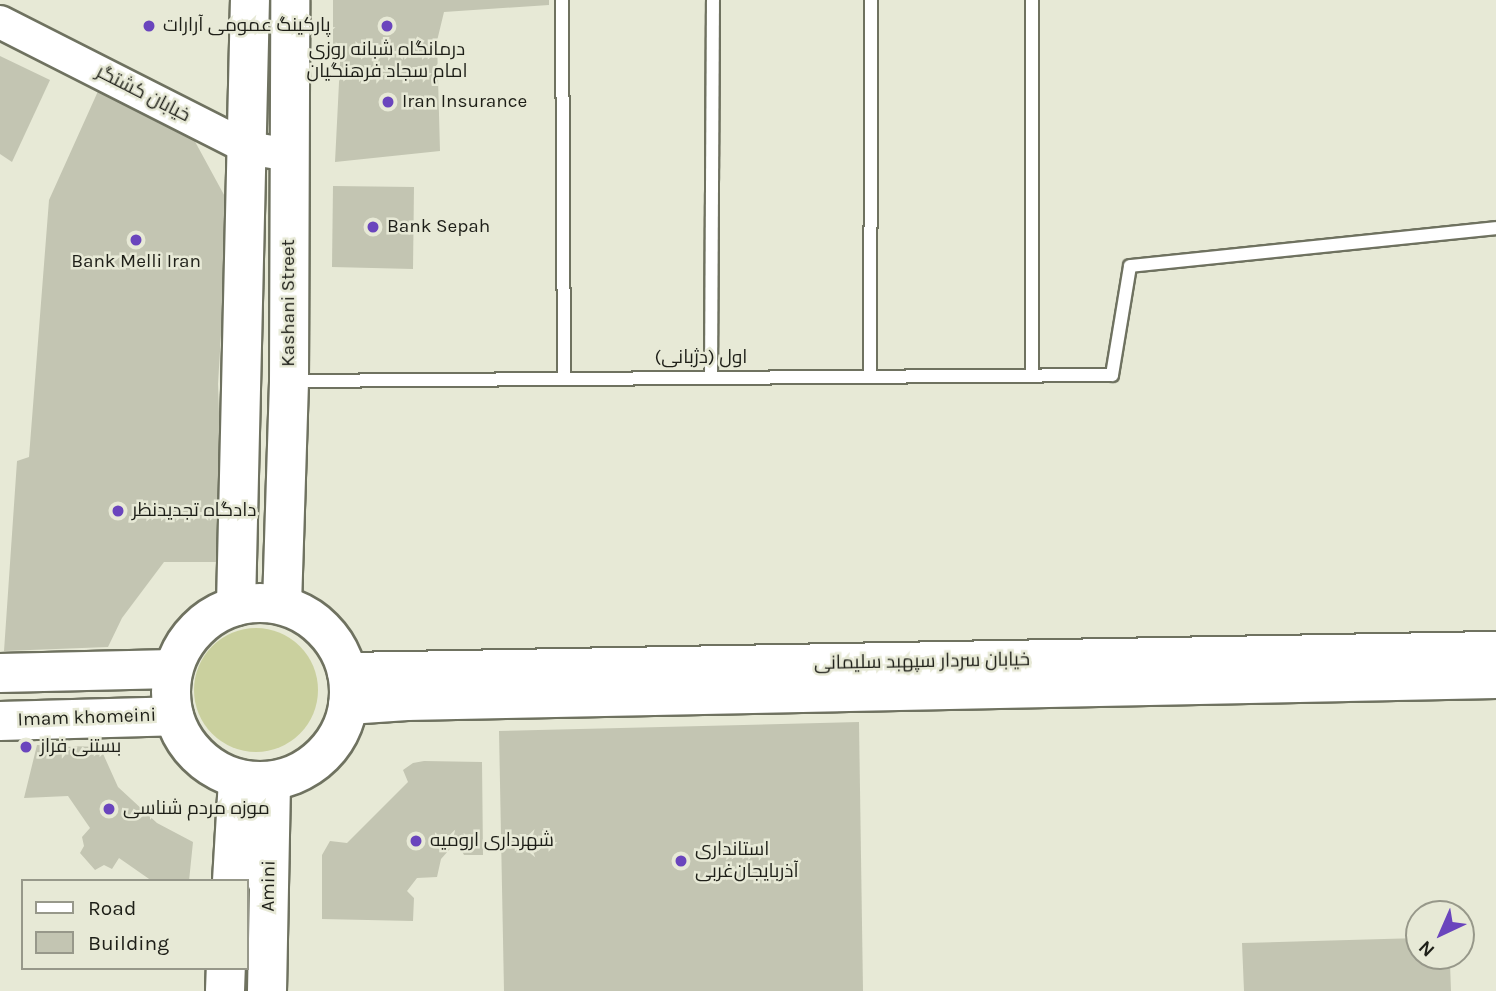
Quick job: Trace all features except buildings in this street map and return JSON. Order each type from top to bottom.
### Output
[{"type":"main road","points":[[236,606],[250,0]]},
{"type":"main road","name":"Kashani Street","points":[[282,605],[289,381],[290,0]]},
{"type":"main road","points":[[259,603],[282,605],[317,623],[341,653],[348,689],[340,733],[327,751],[301,771],[254,780],[216,770],[197,756],[183,737],[174,716],[170,692],[173,669],[182,647],[196,629],[214,615],[236,606],[259,603]]},
{"type":"main road","name":"خیابان سردار سپهبد سلیمانی","points":[[348,689],[1496,652]]},
{"type":"main road","points":[[0,673],[173,669]]},
{"type":"main road","name":"خیابان سردار سپهبد سلیمانی","points":[[348,689],[435,700],[1496,679]]},
{"type":"main road","name":"Imam khomeini","points":[[0,721],[174,716]]},
{"type":"main road","points":[[232,879],[254,780]]},
{"type":"main road","name":"Amini","points":[[254,780],[267,991]]},
{"type":"main road","points":[[225,991],[226,970]]},
{"type":"street","name":"خیابان کشتگر","points":[[0,22],[248,148],[289,155]]},
{"type":"lane","points":[[562,0],[564,378]]},
{"type":"lane","points":[[710,377],[713,0]]},
{"type":"lane","points":[[870,376],[871,0]]},
{"type":"lane","points":[[1032,0],[1032,375]]},
{"type":"lane","name":"اول (دژبانی)","points":[[289,381],[1112,375],[1130,266],[1496,228]]},
{"type":"green space","points":[[256,628],[280,633],[300,646],[313,666],[318,690],[313,714],[300,734],[280,747],[256,752],[232,747],[212,734],[199,714],[194,690],[199,666],[212,646],[232,633]]},
{"type":"place","name":"پارکینگ عمومی آرارات","points":[[149,26]]},
{"type":"place","name":"درمانگاه شبانه روزی امام سجاد فرهنگیان","points":[[387,26]]},
{"type":"place","name":"Iran Insurance","points":[[388,102]]},
{"type":"place","name":"Bank Sepah","points":[[373,227]]},
{"type":"place","name":"Bank Melli Iran","points":[[136,240]]},
{"type":"place","name":"دادگاه تجدیدنظر","points":[[118,511]]},
{"type":"place","name":"بستنی فراز","points":[[26,747]]},
{"type":"place","name":"موزه مردم شناسی","points":[[109,809]]},
{"type":"place","name":"شهرداری ارومیه","points":[[416,841]]},
{"type":"place","name":"استانداری آذربایجان‌غربی","points":[[681,861]]}]
